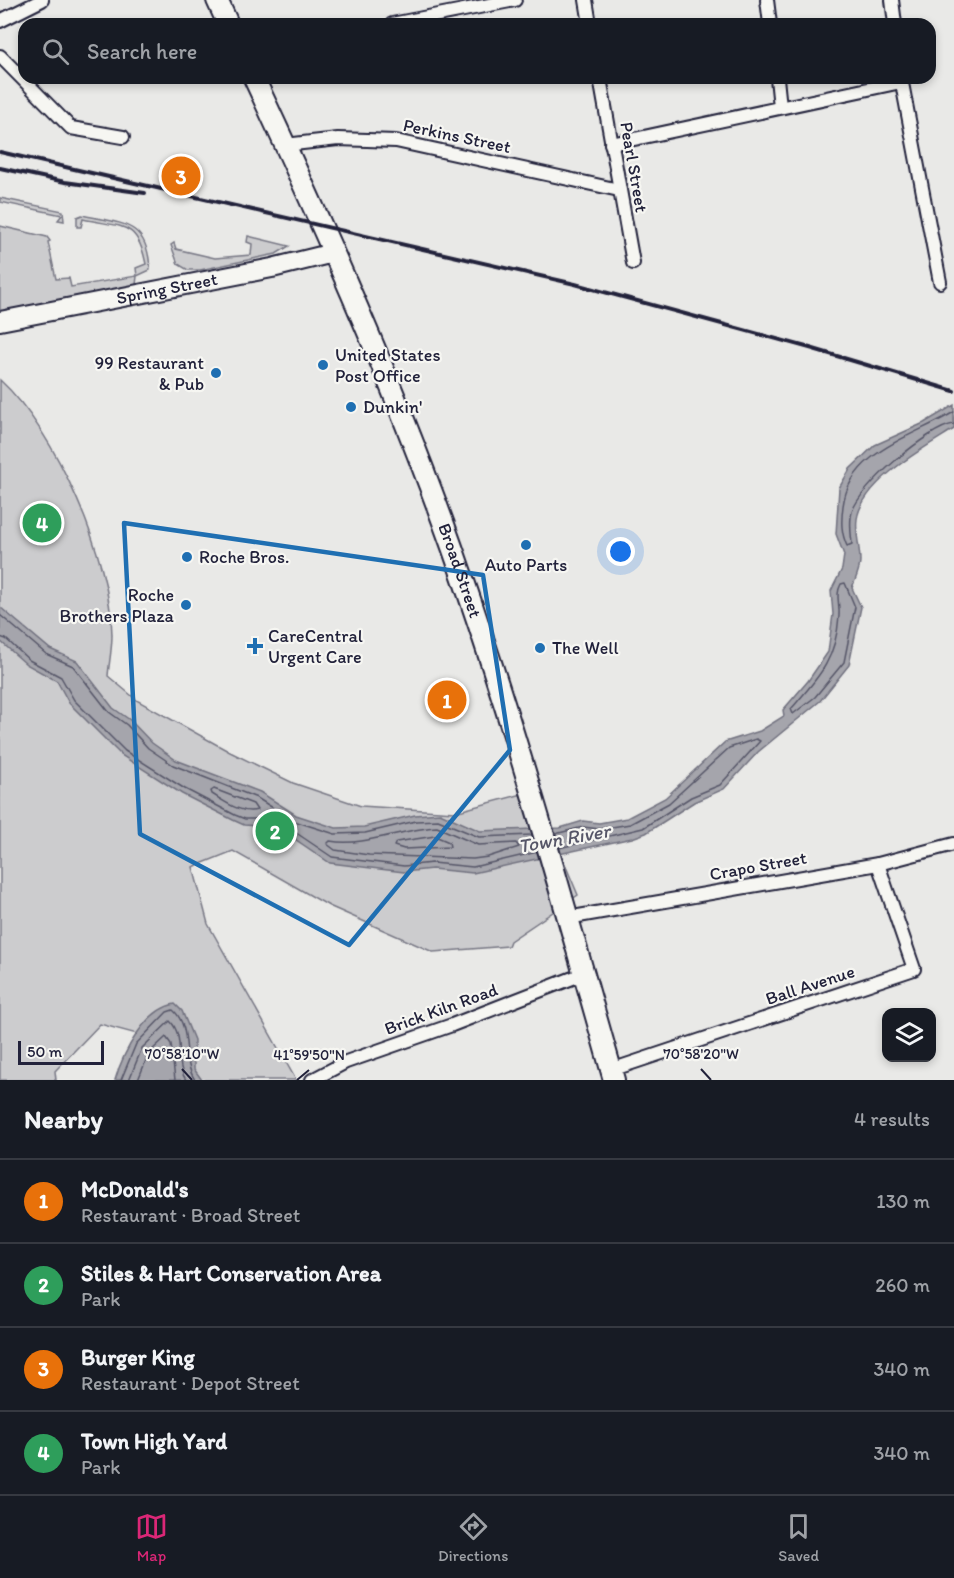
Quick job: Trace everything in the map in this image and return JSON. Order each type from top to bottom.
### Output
[{"type":"main road","points":[[217,0],[225,18]]},
{"type":"main road","name":"Broad Street","points":[[257,84],[395,398],[443,522],[539,816],[613,1075]]},
{"type":"street","points":[[0,21],[42,0]]},
{"type":"street","points":[[423,18],[515,0]]},
{"type":"street","points":[[586,0],[589,18]]},
{"type":"street","points":[[767,0],[769,18]]},
{"type":"street","points":[[892,0],[894,18]]},
{"type":"street","points":[[0,56],[18,74]]},
{"type":"street","points":[[28,84],[72,128],[123,137]]},
{"type":"street","name":"Pearl Street","points":[[601,84],[633,263]]},
{"type":"street","points":[[778,84],[780,107]]},
{"type":"street","points":[[611,144],[883,84]]},
{"type":"street","points":[[902,84],[940,282]]},
{"type":"street","name":"Perkins Street","points":[[285,145],[348,139],[396,141],[619,190]]},
{"type":"street","name":"Spring Street","points":[[0,321],[272,268],[333,253]]},
{"type":"street","name":"Crapo Street","points":[[567,918],[878,864],[954,844]]},
{"type":"street","name":"Ball Avenue","points":[[613,1075],[914,969],[878,864]]},
{"type":"street","name":"Brick Kiln Road","points":[[312,1080],[346,1062],[482,1014],[583,974]]},
{"type":"highlighted area","points":[[124,523],[483,575],[510,750],[349,945],[140,834]]},
{"type":"shaded area","points":[[0,198],[63,211],[64,221],[58,220],[62,215],[0,202]]},
{"type":"shaded area","points":[[82,215],[121,223],[138,233],[148,254],[150,270],[137,276],[136,268],[146,264],[138,240],[126,228],[83,219],[81,227],[77,227],[77,217]]},
{"type":"shaded area","points":[[0,226],[47,237],[50,241],[48,242],[56,279],[69,278],[71,287],[137,276],[136,285],[0,312]]},
{"type":"shaded area","points":[[248,236],[289,246],[276,254],[200,270],[188,270],[178,264],[171,245],[174,243],[176,249],[215,258],[251,255],[252,244],[247,242]]},
{"type":"shaded area","points":[[0,380],[21,402],[60,463],[91,534],[109,604],[112,645],[108,676],[138,701],[230,752],[293,783],[361,806],[455,812],[534,791],[578,895],[510,941],[508,946],[433,952],[329,906],[233,851],[193,867],[208,924],[296,1080],[171,1080],[156,1039],[100,1024],[55,1071],[56,1080],[0,1080]]},
{"type":"water","name":"Town River","points":[[954,405],[954,429],[896,467],[870,492],[862,505],[857,519],[860,564],[852,588],[861,607],[849,665],[820,701],[758,752],[724,789],[694,802],[646,833],[632,838],[473,873],[432,869],[404,872],[330,863],[277,827],[244,825],[233,820],[182,794],[121,755],[69,703],[57,681],[26,664],[0,641],[0,607],[50,649],[77,661],[113,708],[130,720],[152,743],[176,760],[260,792],[296,815],[336,828],[364,827],[415,815],[440,813],[480,831],[560,828],[583,821],[599,823],[627,818],[665,798],[725,742],[760,731],[784,716],[783,710],[808,681],[828,652],[833,614],[831,591],[842,569],[844,555],[836,534],[839,488],[850,469],[875,445],[924,423]]},
{"type":"water","points":[[175,1004],[182,1011],[194,1040],[194,1069],[202,1080],[115,1080],[130,1045],[145,1023],[154,1014]]},
{"type":"railway","points":[[0,152],[575,284],[810,348],[954,391]]},
{"type":"railway","points":[[0,168],[65,182],[145,193]]},
{"type":"place","name":"Burger King","points":[[181,176]]},
{"type":"place","name":"United States Post Office","points":[[323,365]]},
{"type":"place","name":"99 Restaurant & Pub","points":[[216,373]]},
{"type":"place","name":"Dunkin'","points":[[351,407]]},
{"type":"place","name":"Town High Yard","points":[[42,523]]},
{"type":"place","name":"Auto Parts","points":[[526,545]]},
{"type":"place","name":"Roche Bros.","points":[[187,557]]},
{"type":"place","name":"Roche Brothers Plaza","points":[[186,605]]},
{"type":"place","name":"CareCentral Urgent Care","points":[[255,646]]},
{"type":"place","name":"The Well","points":[[540,648]]},
{"type":"place","name":"McDonald's","points":[[447,700]]},
{"type":"place","name":"Stiles & Hart Conservation Area","points":[[275,831]]}]
